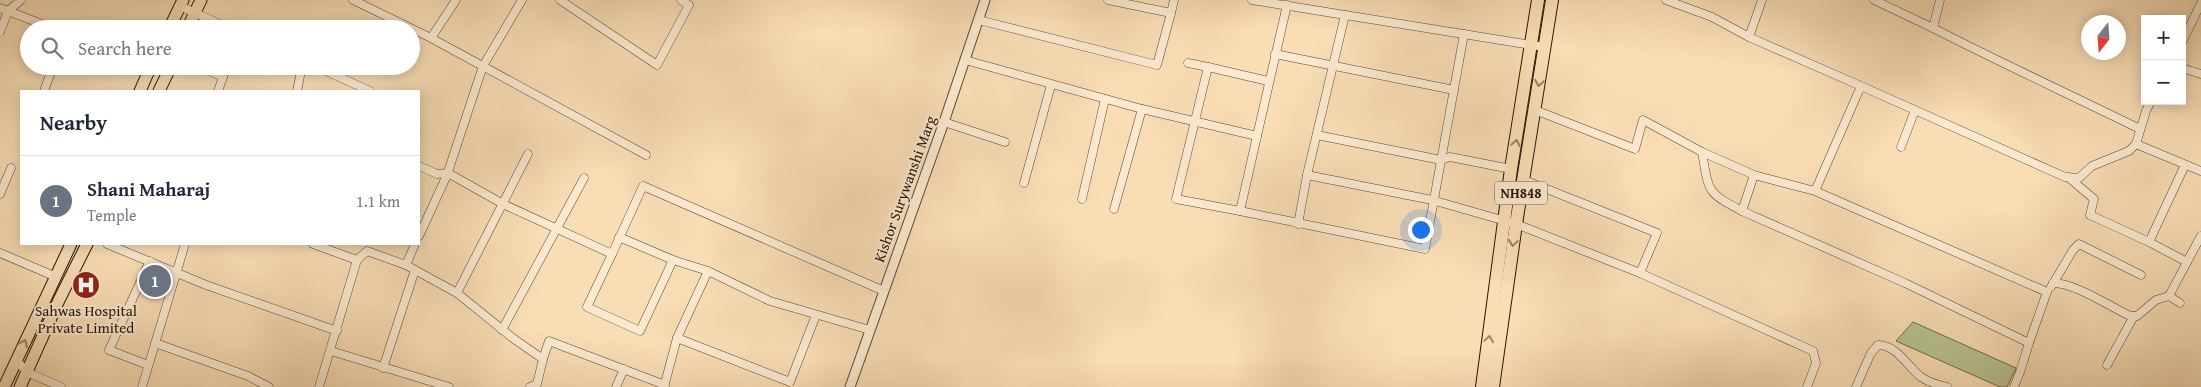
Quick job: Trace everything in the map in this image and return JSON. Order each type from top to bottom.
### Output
[{"type":"highway","name":"NH848","points":[[1493,387],[1510,222],[1511,169],[1538,0]]},
{"type":"highway","name":"NH848","points":[[1482,387],[1510,222],[1524,180],[1552,0]]},
{"type":"main road","points":[[191,20],[200,0]]},
{"type":"main road","points":[[173,20],[181,3]]},
{"type":"main road","points":[[140,90],[147,75]]},
{"type":"main road","points":[[159,90],[165,75]]},
{"type":"main road","points":[[4,387],[54,276],[70,245]]},
{"type":"main road","points":[[20,387],[59,300],[87,245]]},
{"type":"street","points":[[4,9],[22,0]]},
{"type":"street","points":[[353,0],[394,20]]},
{"type":"street","points":[[431,38],[456,0]]},
{"type":"street","points":[[420,234],[448,172],[483,66],[522,0]]},
{"type":"street","points":[[560,0],[657,65],[690,3],[680,0]]},
{"type":"street","name":"Kishor Surywanshi Marg","points":[[850,387],[985,0]]},
{"type":"street","points":[[1108,0],[1171,14]]},
{"type":"street","points":[[979,20],[1157,65],[1174,0]]},
{"type":"street","points":[[1252,0],[1544,47]]},
{"type":"street","points":[[1666,0],[1712,17],[1749,38],[2068,177],[2094,199],[2090,215],[2187,262]]},
{"type":"street","points":[[1749,38],[1762,0]]},
{"type":"street","points":[[1874,0],[2140,129]]},
{"type":"street","points":[[1933,28],[1940,0]]},
{"type":"street","points":[[181,3],[212,20]]},
{"type":"street","points":[[2186,34],[2201,3]]},
{"type":"street","points":[[1240,211],[1286,5]]},
{"type":"street","points":[[4,9],[32,20]]},
{"type":"street","points":[[0,32],[4,9]]},
{"type":"street","points":[[1298,224],[1307,174],[1346,15]]},
{"type":"street","points":[[420,33],[646,155]]},
{"type":"street","points":[[1208,68],[1176,199],[1425,249],[1432,200],[1464,34]]},
{"type":"street","points":[[1274,54],[1454,90]]},
{"type":"street","points":[[964,60],[1106,100],[1196,123],[1257,136]]},
{"type":"street","points":[[1188,63],[1268,81]]},
{"type":"street","points":[[2186,69],[2201,74]]},
{"type":"street","points":[[44,90],[50,75]]},
{"type":"street","points":[[218,75],[222,77],[218,90]]},
{"type":"street","points":[[297,90],[300,75]]},
{"type":"street","points":[[335,75],[368,90]]},
{"type":"street","points":[[1024,183],[1051,85]]},
{"type":"street","points":[[1815,191],[1861,86]]},
{"type":"street","points":[[1082,199],[1106,100]]},
{"type":"street","points":[[2068,177],[2079,178],[2092,166],[2129,151],[2136,144],[2149,105]]},
{"type":"street","points":[[1114,209],[1142,109]]},
{"type":"street","points":[[1535,110],[1636,149],[1643,120],[1702,152],[1754,175],[1815,191],[2047,292]]},
{"type":"street","points":[[1901,147],[1915,110]]},
{"type":"street","points":[[944,122],[1005,142]]},
{"type":"street","points":[[1317,135],[1441,160],[1450,157],[1511,169]]},
{"type":"street","points":[[2136,144],[2201,171]]},
{"type":"street","points":[[1702,152],[1708,185],[1716,197],[1742,211],[1905,284],[2029,343]]},
{"type":"street","points":[[457,293],[528,154]]},
{"type":"street","points":[[2149,242],[2185,165]]},
{"type":"street","points":[[420,166],[437,174],[448,172],[503,204],[612,254]]},
{"type":"street","points":[[0,194],[11,168]]},
{"type":"street","points":[[1307,174],[1432,200],[1510,222],[1640,273],[1812,351],[1816,363],[1807,387]]},
{"type":"street","points":[[1742,211],[1754,175]]},
{"type":"street","points":[[502,330],[584,178]]},
{"type":"street","points":[[1524,180],[1657,233],[1640,273]]},
{"type":"street","points":[[673,260],[640,331],[587,307],[643,186],[884,291]]},
{"type":"street","points":[[2053,283],[2062,283],[2075,288],[2130,316],[2137,316],[2156,300],[2169,296],[2201,236]]},
{"type":"street","points":[[619,238],[673,260],[708,271],[770,301],[816,316],[870,330]]},
{"type":"street","points":[[2014,387],[2047,292],[2072,250],[2079,244],[2141,275]]},
{"type":"street","points":[[110,245],[176,272],[337,331]]},
{"type":"street","points":[[142,387],[185,245]]},
{"type":"street","points":[[316,245],[358,260]]},
{"type":"street","points":[[406,265],[415,245]]},
{"type":"street","points":[[319,387],[358,260],[367,251],[406,265],[457,293],[502,330],[543,359]]},
{"type":"street","points":[[0,253],[54,276]]},
{"type":"street","points":[[148,365],[109,350],[150,261]]},
{"type":"street","points":[[383,368],[415,270]]},
{"type":"street","points":[[545,387],[533,386],[549,342],[665,386],[677,338],[708,271]]},
{"type":"street","points":[[2169,296],[2180,303]]},
{"type":"street","points":[[677,338],[790,382],[816,316]]},
{"type":"street","points":[[2107,365],[2134,316]]},
{"type":"street","points":[[155,343],[248,376],[270,387]]},
{"type":"street","points":[[1856,387],[1871,353],[1878,345],[1884,345],[1897,352],[1921,377],[1947,387]]},
{"type":"street","points":[[331,351],[449,387]]},
{"type":"street","points":[[16,360],[27,372],[61,387]]},
{"type":"street","points":[[616,387],[624,369]]},
{"type":"green space","points":[[1913,322],[2016,368],[2007,387],[2000,387],[1896,341]]},
{"type":"place","name":"Shani Maharaj","points":[[155,281]]},
{"type":"place","name":"Sahwas Hospital Private Limited","points":[[86,285]]}]
